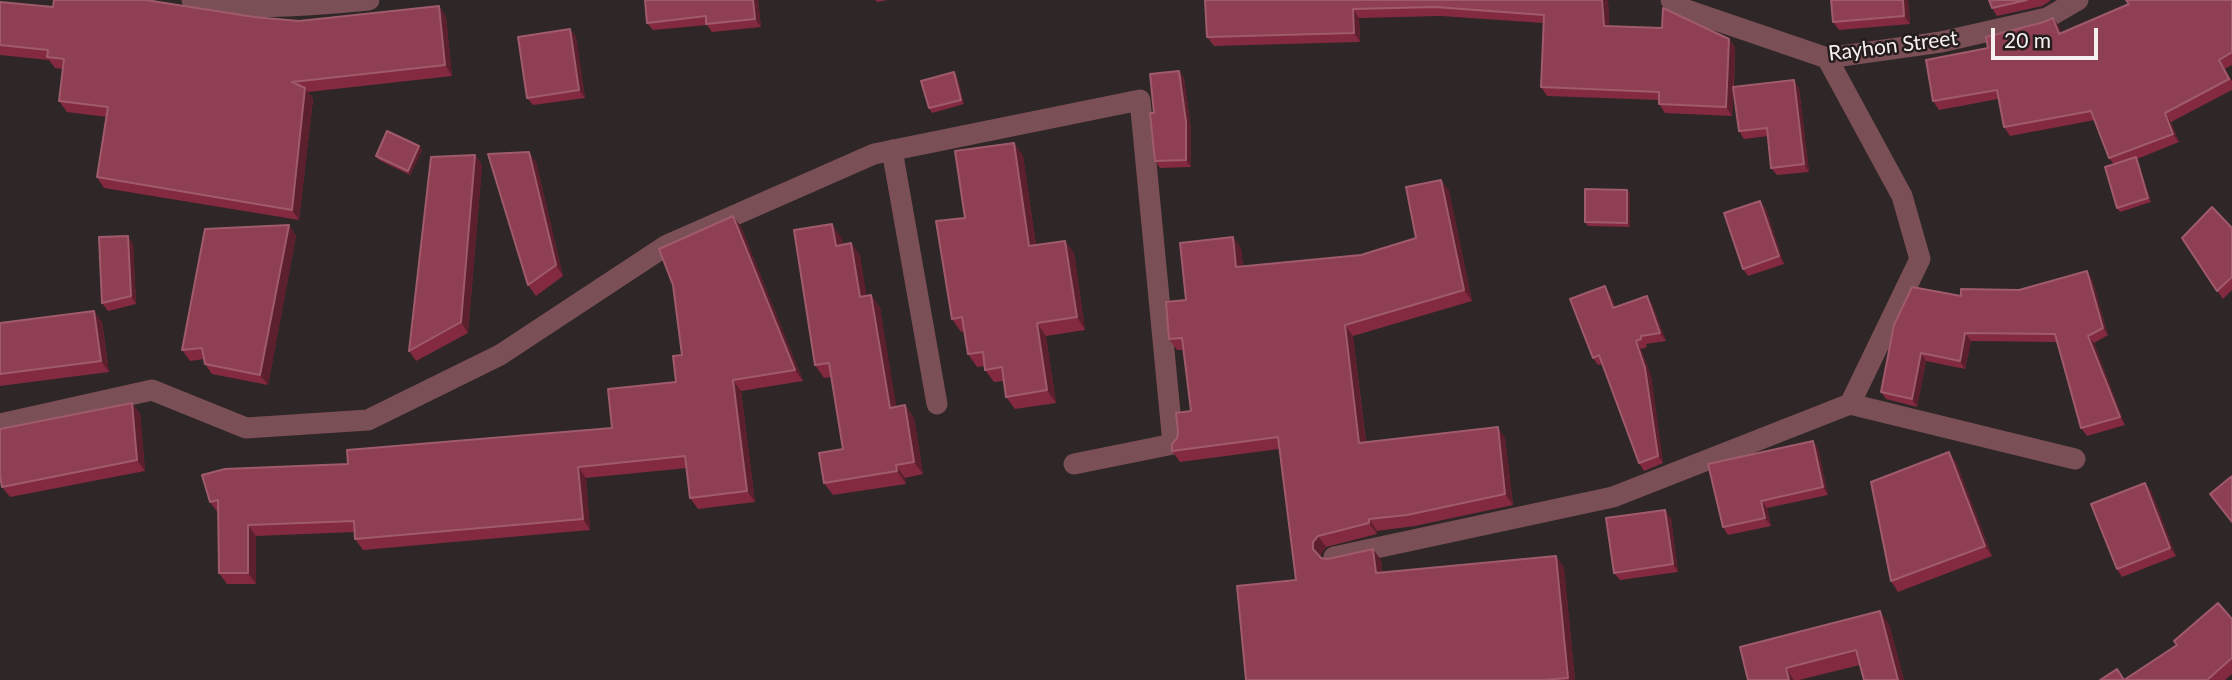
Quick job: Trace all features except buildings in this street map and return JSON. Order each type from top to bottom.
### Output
[{"type":"street","points":[[192,0],[220,6],[298,6],[369,0]]},
{"type":"street","name":"Rayhon Street","points":[[1671,0],[1678,7],[1827,58],[1941,42],[2047,18],[2078,0]]},
{"type":"street","points":[[1827,58],[1902,196],[1920,259],[1850,404]]},
{"type":"street","points":[[0,424],[152,390],[246,428],[368,421],[500,355],[667,245],[874,154],[1140,100],[1173,444],[1073,464]]},
{"type":"street","points":[[892,150],[937,404]]},
{"type":"street","points":[[1334,557],[1613,497],[1850,404],[2075,459]]}]
